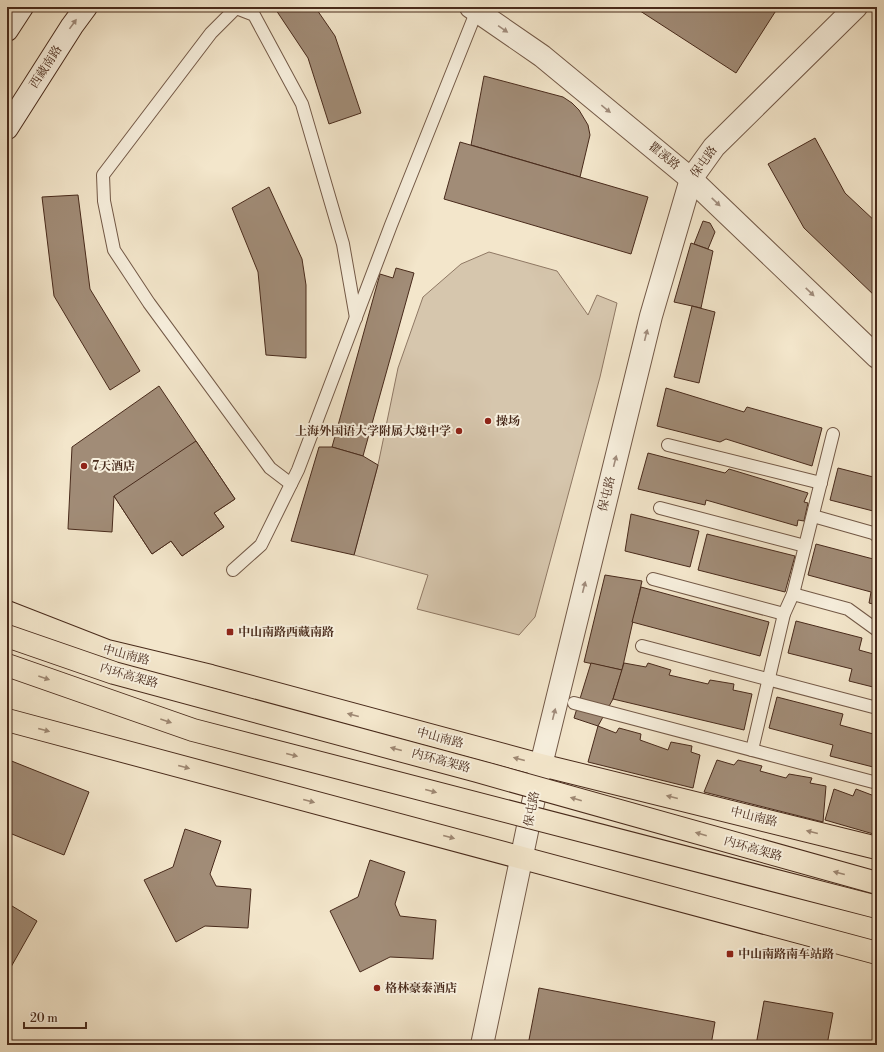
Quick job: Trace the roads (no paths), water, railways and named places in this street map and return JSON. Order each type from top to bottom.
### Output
[{"type":"main road","name":"中山南路","points":[[7,612],[107,651],[211,676],[541,765],[877,848]]},
{"type":"main road","name":"内环高架路","points":[[7,636],[114,673],[477,771],[877,883]]},
{"type":"main road","name":"内环高架路","points":[[7,665],[193,730],[877,907]]},
{"type":"main road","points":[[7,720],[877,953]]},
{"type":"street","points":[[8,26],[22,7]]},
{"type":"street","name":"西藏南路","points":[[7,128],[72,26],[86,7]]},
{"type":"street","name":"保屯路","points":[[482,1045],[523,857],[541,765],[651,316],[691,178],[714,147],[856,7]]},
{"type":"street","name":"瞿溪路","points":[[474,9],[542,56],[691,178],[877,357]]},
{"type":"lane","points":[[291,484],[270,468],[150,303],[114,250],[104,201],[103,175],[211,33],[236,8],[254,15],[302,104],[343,244],[356,318]]},
{"type":"lane","points":[[233,570],[261,545],[298,470],[474,9]]},
{"type":"lane","points":[[752,750],[770,680],[784,614],[793,594],[833,434]]},
{"type":"lane","points":[[668,445],[821,483]]},
{"type":"lane","points":[[660,508],[805,546]]},
{"type":"lane","points":[[813,516],[873,532],[877,536]]},
{"type":"lane","points":[[653,579],[784,614]]},
{"type":"lane","points":[[793,594],[848,609],[877,630]]},
{"type":"lane","points":[[642,646],[877,708]]},
{"type":"lane","points":[[574,703],[877,783]]},
{"type":"place","name":"操场","points":[[488,421]]},
{"type":"place","name":"上海外国语大学附属大境中学","points":[[459,431]]},
{"type":"place","name":"7天酒店","points":[[84,466]]},
{"type":"place","name":"中山南路西藏南路","points":[[230,632]]},
{"type":"place","name":"中山南路南车站路","points":[[730,954]]},
{"type":"place","name":"格林豪泰酒店","points":[[377,988]]}]
